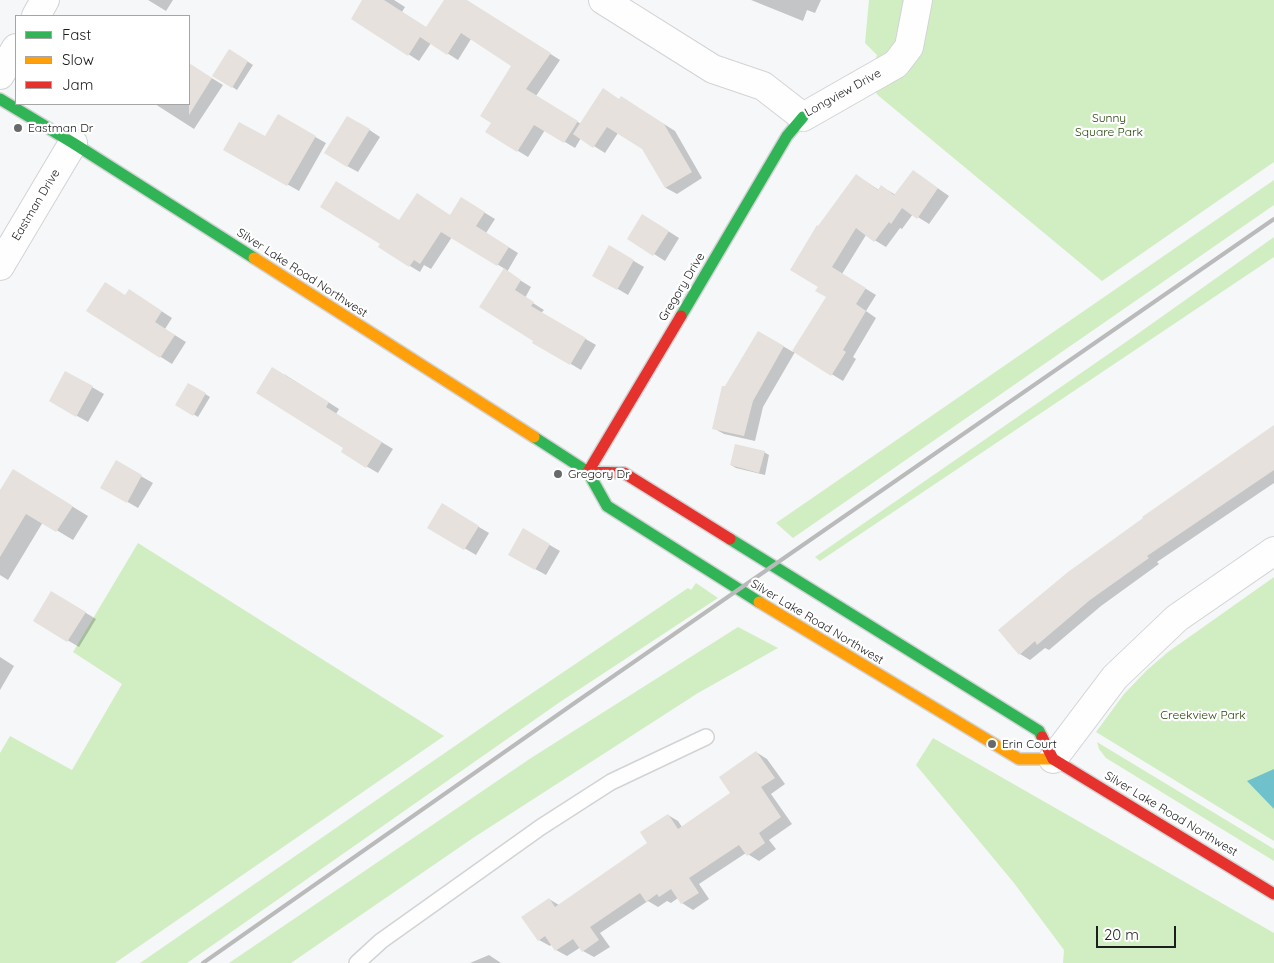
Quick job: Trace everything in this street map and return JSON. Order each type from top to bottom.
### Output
[{"type":"main road","name":"Silver Lake Road Northwest","points":[[0,99],[73,143],[588,472],[606,506],[747,595],[1019,759],[1053,759],[1274,894]]},
{"type":"main road","name":"Gregory Drive","points":[[588,472],[787,136],[803,117]]},
{"type":"main road","name":"Silver Lake Road Northwest","points":[[588,472],[624,473],[1039,731],[1053,759]]},
{"type":"street","points":[[37,15],[45,0]]},
{"type":"street","name":"Longview Drive","points":[[603,0],[713,69],[763,86],[803,117],[896,64],[909,47],[918,0]]},
{"type":"street","points":[[0,75],[15,50]]},
{"type":"street","name":"Eastman Drive","points":[[0,266],[73,143]]},
{"type":"street","points":[[1053,759],[1115,677],[1177,618],[1274,551]]},
{"type":"lane","points":[[356,963],[381,941],[572,807],[611,782],[706,737]]},
{"type":"green space","name":"Sunny Square Park","points":[[869,0],[1274,0],[1274,162],[1102,281],[880,97],[854,72],[874,63],[877,55],[865,43]]},
{"type":"green space","points":[[1274,180],[1274,205],[793,538],[776,523]]},
{"type":"green space","points":[[1274,237],[1274,257],[820,561],[815,557],[1136,335]]},
{"type":"green space","points":[[138,543],[444,736],[115,963],[0,963],[0,753],[10,736],[72,770],[122,684],[73,652]]},
{"type":"green space","name":"Creekview Park","points":[[1274,577],[1274,841],[1096,732],[1124,694],[1147,670],[1168,652]]},
{"type":"green space","points":[[696,583],[718,598],[560,702],[187,963],[140,963],[510,708],[688,588],[691,590]]},
{"type":"green space","points":[[738,627],[778,648],[698,693],[473,838],[291,963],[229,963],[531,758]]},
{"type":"green space","points":[[933,738],[1274,933],[1274,963],[1063,963],[1064,950],[1014,883],[916,765]]},
{"type":"green space","points":[[1097,742],[1274,849],[1274,861],[1106,758],[1099,749]]},
{"type":"water","points":[[1274,769],[1274,809],[1247,781]]},
{"type":"building","points":[[362,0],[384,0],[426,27],[444,0],[467,0],[551,53],[526,89],[578,121],[564,143],[534,125],[517,152],[485,132],[491,123],[480,116],[511,66],[461,33],[447,55],[420,37],[408,56],[351,19]]},
{"type":"building","points":[[229,49],[248,61],[232,88],[212,76]]},
{"type":"building","points":[[190,64],[212,78],[189,115],[190,105]]},
{"type":"building","points":[[603,88],[619,99],[621,96],[664,124],[692,172],[665,188],[642,149],[607,127],[593,148],[573,134]]},
{"type":"building","points":[[278,114],[316,136],[287,186],[223,150],[239,122],[265,136]]},
{"type":"building","points":[[347,116],[370,129],[347,167],[324,153]]},
{"type":"building","points":[[913,170],[938,188],[917,219],[902,208],[891,224],[889,222],[874,242],[856,228],[832,267],[866,288],[856,304],[866,311],[843,350],[846,352],[831,376],[792,351],[826,297],[815,291],[818,287],[790,270],[817,225],[856,174],[878,190],[881,185],[894,195]]},
{"type":"building","points":[[336,181],[399,220],[417,193],[450,215],[461,197],[485,212],[476,226],[509,247],[497,266],[441,232],[420,264],[414,260],[409,267],[378,247],[380,244],[320,207]]},
{"type":"building","points":[[642,214],[669,231],[653,256],[627,239]]},
{"type":"building","points":[[609,245],[634,260],[617,290],[592,276]]},
{"type":"building","points":[[504,268],[521,280],[515,290],[534,302],[531,306],[586,338],[570,365],[532,343],[533,341],[479,307]]},
{"type":"building","points":[[105,282],[125,295],[129,289],[162,311],[155,322],[175,335],[160,358],[86,311]]},
{"type":"building","points":[[758,331],[784,346],[753,401],[744,436],[712,429],[722,386],[725,386]]},
{"type":"building","points":[[272,367],[329,402],[326,407],[382,442],[366,468],[341,452],[343,448],[256,393]]},
{"type":"building","points":[[65,371],[93,386],[76,417],[49,401]]},
{"type":"building","points":[[188,383],[206,393],[193,416],[175,405]]},
{"type":"building","points":[[1274,425],[1274,470],[1147,556],[1149,558],[1090,600],[1037,645],[1035,641],[1019,655],[998,630],[1068,572],[1142,517]]},
{"type":"building","points":[[735,444],[765,451],[759,473],[730,465]]},
{"type":"building","points":[[116,460],[142,475],[127,503],[100,488]]},
{"type":"building","points":[[13,469],[73,506],[56,532],[26,514],[0,557],[0,490]]},
{"type":"building","points":[[442,503],[479,526],[464,550],[427,528]]},
{"type":"building","points":[[523,528],[550,544],[535,570],[508,555]]},
{"type":"building","points":[[51,591],[86,612],[67,642],[33,621]]},
{"type":"building","points":[[756,751],[775,778],[761,787],[781,817],[759,833],[765,843],[747,856],[739,845],[689,878],[699,893],[681,904],[671,889],[659,897],[657,894],[646,902],[640,893],[590,927],[599,940],[582,952],[573,939],[555,951],[545,936],[538,941],[521,917],[549,898],[555,907],[620,862],[647,843],[640,832],[668,814],[678,829],[730,793],[719,777]]},
{"type":"railway","points":[[203,963],[576,702],[1274,219]]},
{"type":"traffic: fast","points":[[0,99],[254,258]]},
{"type":"traffic: fast","points":[[681,316],[787,136],[803,117]]},
{"type":"traffic: fast","points":[[534,437],[588,472],[607,506],[759,602]]},
{"type":"traffic: fast","points":[[730,539],[1039,731],[1042,737]]},
{"type":"traffic: slow","points":[[254,258],[534,437]]},
{"type":"traffic: slow","points":[[759,602],[1019,759],[1053,759]]},
{"type":"traffic: jam","points":[[588,472],[681,316]]},
{"type":"traffic: jam","points":[[588,472],[624,473],[730,539]]},
{"type":"traffic: jam","points":[[1042,737],[1053,759],[1274,894]]},
{"type":"place","name":"Eastman Dr","points":[[18,128]]},
{"type":"place","name":"Gregory Dr","points":[[558,474]]},
{"type":"place","name":"Erin Court","points":[[992,744]]}]
